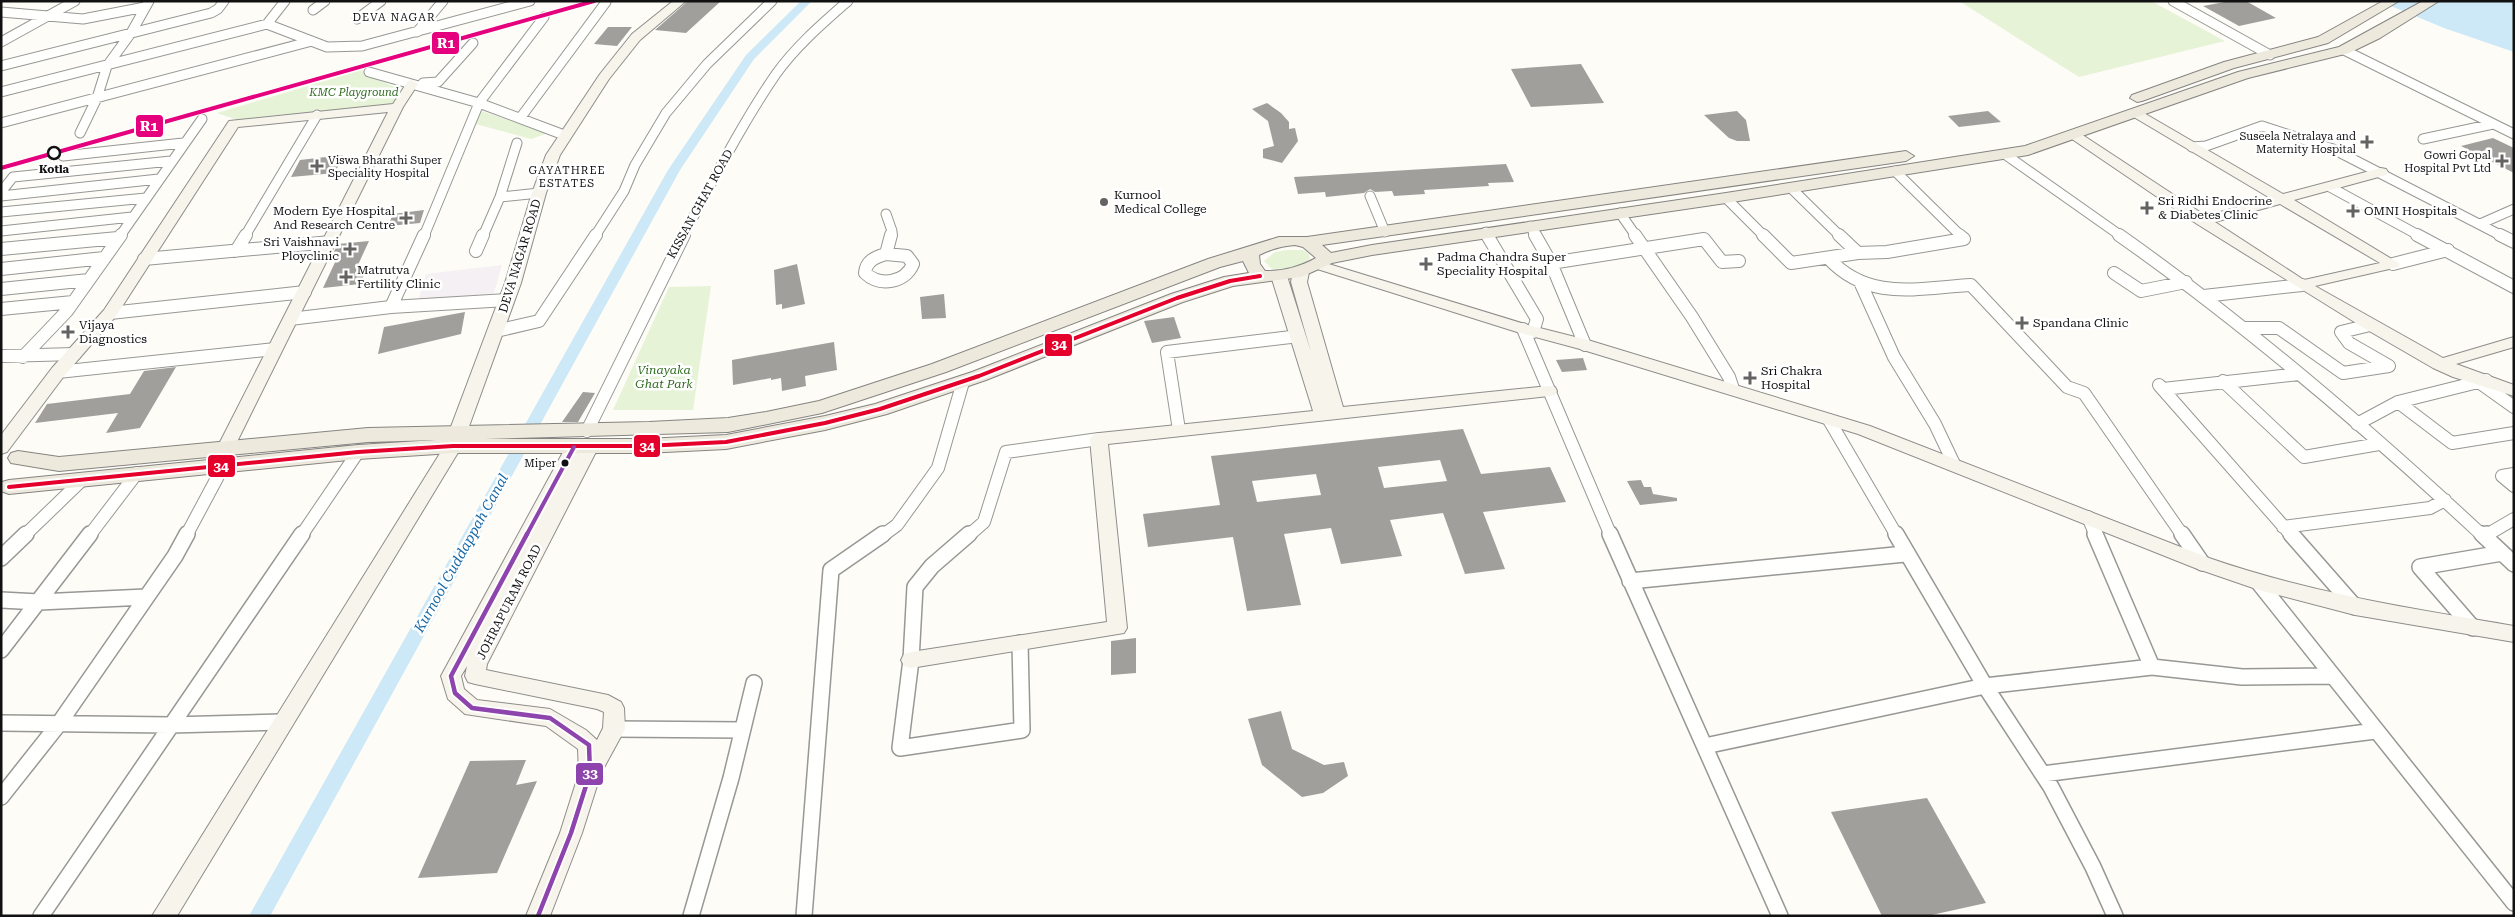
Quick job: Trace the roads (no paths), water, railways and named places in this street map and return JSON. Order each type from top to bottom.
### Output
[{"type":"main road","points":[[577,441],[728,425],[822,407],[939,368],[1214,263],[1251,253],[1262,246],[1283,241],[1307,242],[1385,232],[2002,143],[2058,127],[2229,65],[2323,40],[2393,1]]},
{"type":"main road","points":[[5,490],[137,473],[225,457],[368,435],[456,439],[726,442],[825,423],[880,409],[963,382],[1177,298],[1230,281],[1301,272],[1323,262],[1486,232],[1726,198],[2006,155],[2073,135],[2243,75],[2344,50],[2375,35],[2433,1]]},
{"type":"main road","points":[[2289,50],[2308,60]]},
{"type":"main road","points":[[2058,127],[2073,135]]},
{"type":"main road","points":[[1307,242],[1323,262]]},
{"type":"main road","points":[[1251,253],[1251,264],[1260,276]]},
{"type":"main road","points":[[7,453],[58,464],[358,452],[456,439]]},
{"type":"main road","points":[[5,490],[25,473],[24,465],[7,453]]},
{"type":"street","points":[[1,42],[75,1]]},
{"type":"street","points":[[1,66],[211,13],[218,10],[224,1]]},
{"type":"street","points":[[267,24],[285,1]]},
{"type":"street","points":[[313,10],[325,1]]},
{"type":"street","points":[[357,19],[380,1]]},
{"type":"street","points":[[418,32],[443,1]]},
{"type":"street","points":[[500,9],[506,1]]},
{"type":"street","points":[[1,92],[267,24],[327,47],[362,46],[530,1]]},
{"type":"street","name":"DEVA NAGAR ROAD","points":[[164,916],[456,439],[507,300],[553,155],[564,135],[636,37],[680,1]]},
{"type":"street","points":[[496,332],[539,321],[624,191],[632,166],[664,118],[702,68],[741,28],[772,1]]},
{"type":"street","name":"KISSAN GHAT ROAD","points":[[577,441],[672,256],[737,137],[776,74],[814,31],[848,1]]},
{"type":"street","points":[[2173,1],[2270,55]]},
{"type":"street","points":[[521,117],[606,2]]},
{"type":"street","points":[[1,12],[83,19],[147,4]]},
{"type":"street","points":[[80,133],[97,98],[107,66],[131,33],[147,4]]},
{"type":"street","points":[[391,308],[412,264],[479,103],[544,17]]},
{"type":"street","points":[[1,123],[312,41]]},
{"type":"street","points":[[412,84],[438,82],[473,43]]},
{"type":"street","points":[[2344,50],[2514,134]]},
{"type":"street","points":[[369,72],[479,103],[521,117],[564,135]]},
{"type":"street","points":[[1,797],[58,725],[175,556],[225,457],[290,319],[331,242],[397,107],[412,84]]},
{"type":"street","points":[[7,453],[58,372],[110,313],[234,124],[397,107]]},
{"type":"street","points":[[2138,113],[2192,147],[2393,264]]},
{"type":"street","points":[[236,251],[317,115]]},
{"type":"street","points":[[22,357],[73,302],[183,143],[202,119]]},
{"type":"street","points":[[2423,139],[2493,124]]},
{"type":"street","points":[[2192,147],[2206,146],[2262,126],[2333,148],[2514,242]]},
{"type":"street","points":[[2073,135],[2302,285],[2370,325],[2439,364],[2459,373],[2514,391]]},
{"type":"street","points":[[63,156],[183,143]]},
{"type":"street","points":[[476,251],[500,197],[517,143]]},
{"type":"street","points":[[2006,155],[2186,282],[2245,328],[2446,500],[2514,564]]},
{"type":"street","points":[[1,194],[13,177],[171,161]]},
{"type":"street","points":[[1726,198],[1791,263],[1858,253],[1887,252],[1964,239],[1895,171]]},
{"type":"street","points":[[2202,221],[2381,172]]},
{"type":"street","points":[[1,194],[159,179]]},
{"type":"street","points":[[2330,187],[2514,286]]},
{"type":"street","points":[[1791,188],[1858,253]]},
{"type":"street","points":[[500,197],[540,193]]},
{"type":"street","points":[[1370,196],[1385,232]]},
{"type":"street","points":[[1,212],[146,198]]},
{"type":"street","points":[[2480,224],[2514,209]]},
{"type":"street","points":[[1620,213],[1692,317],[1729,377],[1733,389]]},
{"type":"street","points":[[886,214],[892,231],[886,254]]},
{"type":"street","points":[[1,231],[132,218]]},
{"type":"street","points":[[1530,226],[1551,263],[1585,345]]},
{"type":"street","points":[[1486,232],[1537,319],[1528,330]]},
{"type":"street","points":[[1,249],[118,238]]},
{"type":"street","points":[[1551,263],[1704,239],[1722,262],[1739,261]]},
{"type":"street","points":[[144,259],[331,242]]},
{"type":"street","points":[[2204,296],[2302,285],[2448,250]]},
{"type":"street","points":[[1,269],[104,258]]},
{"type":"street","points":[[1828,258],[1839,270],[1861,284],[1877,288],[1971,285],[2067,388],[2084,393],[2202,563]]},
{"type":"street","points":[[1323,262],[1528,330],[1733,389],[1864,430],[2202,563],[2259,582],[2355,606],[2514,634]]},
{"type":"street","points":[[1301,272],[1299,282],[1307,335],[1329,413]]},
{"type":"street","points":[[2114,273],[2141,291],[2186,282]]},
{"type":"street","points":[[1279,276],[1307,335]]},
{"type":"street","points":[[1,288],[89,280]]},
{"type":"street","points":[[1861,284],[1894,357],[1935,424],[1954,464]]},
{"type":"street","points":[[110,313],[305,292]]},
{"type":"street","points":[[290,319],[391,308],[507,300]]},
{"type":"street","points":[[1,309],[73,302]]},
{"type":"street","points":[[2245,328],[2280,328],[2343,373],[2389,366],[2349,343],[2341,332],[2370,325]]},
{"type":"street","points":[[1528,330],[1549,391],[1630,581],[1780,916]]},
{"type":"street","points":[[1179,430],[1168,352],[1307,335]]},
{"type":"street","points":[[2439,364],[2514,342]]},
{"type":"street","points":[[58,372],[275,349]]},
{"type":"street","points":[[1,356],[22,357],[75,354]]},
{"type":"street","points":[[2299,374],[2161,387],[2283,528],[2355,606]]},
{"type":"street","points":[[2357,424],[2398,402],[2482,381]]},
{"type":"street","points":[[2482,381],[2514,407]]},
{"type":"street","points":[[804,916],[831,570],[897,525],[938,468],[963,382]]},
{"type":"street","points":[[2223,382],[2304,457],[2379,444]]},
{"type":"street","points":[[1020,643],[1022,730],[900,748],[911,660],[915,587],[932,566],[984,522],[1006,452],[1098,439],[1329,413],[1549,391]]},
{"type":"street","points":[[2398,402],[2452,443],[2514,433]]},
{"type":"street","points":[[1829,420],[1905,554],[1985,686],[2043,774],[2094,867],[2115,916]]},
{"type":"street","points":[[911,660],[1118,628],[1098,439]]},
{"type":"street","name":"JOHRAPURAM ROAD","points":[[577,441],[477,664],[475,676],[601,701],[614,708],[614,729]]},
{"type":"street","name":"JOHRAPURAM ROAD","points":[[538,916],[571,833],[590,773],[589,745],[579,736],[550,718],[472,708],[456,693],[451,676],[577,441]]},
{"type":"street","points":[[41,916],[358,452]]},
{"type":"street","points":[[1,650],[137,473]]},
{"type":"street","points":[[2514,474],[2502,476],[2514,486]]},
{"type":"street","points":[[1,558],[83,479]]},
{"type":"street","points":[[2283,528],[2430,508],[2446,500]]},
{"type":"street","points":[[2088,517],[2152,667]]},
{"type":"street","points":[[2484,536],[2514,519]]},
{"type":"street","points":[[2473,628],[2420,567],[2502,553]]},
{"type":"street","points":[[1630,581],[1905,554]]},
{"type":"street","points":[[2259,582],[2514,903]]},
{"type":"street","points":[[1,600],[39,602],[146,597]]},
{"type":"street","points":[[1705,746],[1985,686],[2152,667],[2242,677],[2332,676]]},
{"type":"street","points":[[691,916],[731,778],[754,683]]},
{"type":"street","points":[[2,724],[170,725],[282,722]]},
{"type":"street","points":[[590,773],[614,729],[742,730]]},
{"type":"street","points":[[2043,774],[2376,731]]},
{"type":"water","points":[[2379,1],[2514,1],[2514,52],[2444,28]]},
{"type":"waterway","name":"Kurnool Cuddappah Canal","points":[[259,916],[674,170],[750,57],[807,1]]},
{"type":"place","name":"Suseela Netralaya and Maternity Hospital","points":[[2367,142]]},
{"type":"place","name":"Kotla","points":[[54,153]]},
{"type":"place","name":"Gowri Gopal Hospital Pvt Ltd","points":[[2502,161]]},
{"type":"place","name":"Viswa Bharathi Super Speciality Hospital","points":[[317,166]]},
{"type":"place","name":"Kurnool Medical College","points":[[1104,202]]},
{"type":"place","name":"Sri Ridhi Endocrine & Diabetes Clinic","points":[[2147,208]]},
{"type":"place","name":"OMNI Hospitals","points":[[2353,211]]},
{"type":"place","name":"Modern Eye Hospital And Research Centre","points":[[406,218]]},
{"type":"place","name":"Sri Vaishnavi Ployclinic","points":[[350,249]]},
{"type":"place","name":"Padma Chandra Super Speciality Hospital","points":[[1426,264]]},
{"type":"place","name":"Matrutva Fertility Clinic","points":[[346,277]]},
{"type":"place","name":"Spandana Clinic","points":[[2022,323]]},
{"type":"place","name":"Vijaya Diagnostics","points":[[68,332]]},
{"type":"place","name":"Sri Chakra Hospital","points":[[1750,378]]},
{"type":"place","name":"Miper","points":[[565,463]]},
{"type":"district","name":"DEVA NAGAR","points":[[394,17]]},
{"type":"district","name":"GAYATHREE ESTATES","points":[[567,176]]},
{"type":"park label","name":"KMC Playground","points":[[354,92]]},
{"type":"park label","name":"Vinayaka Ghat Park","points":[[664,377]]}]
